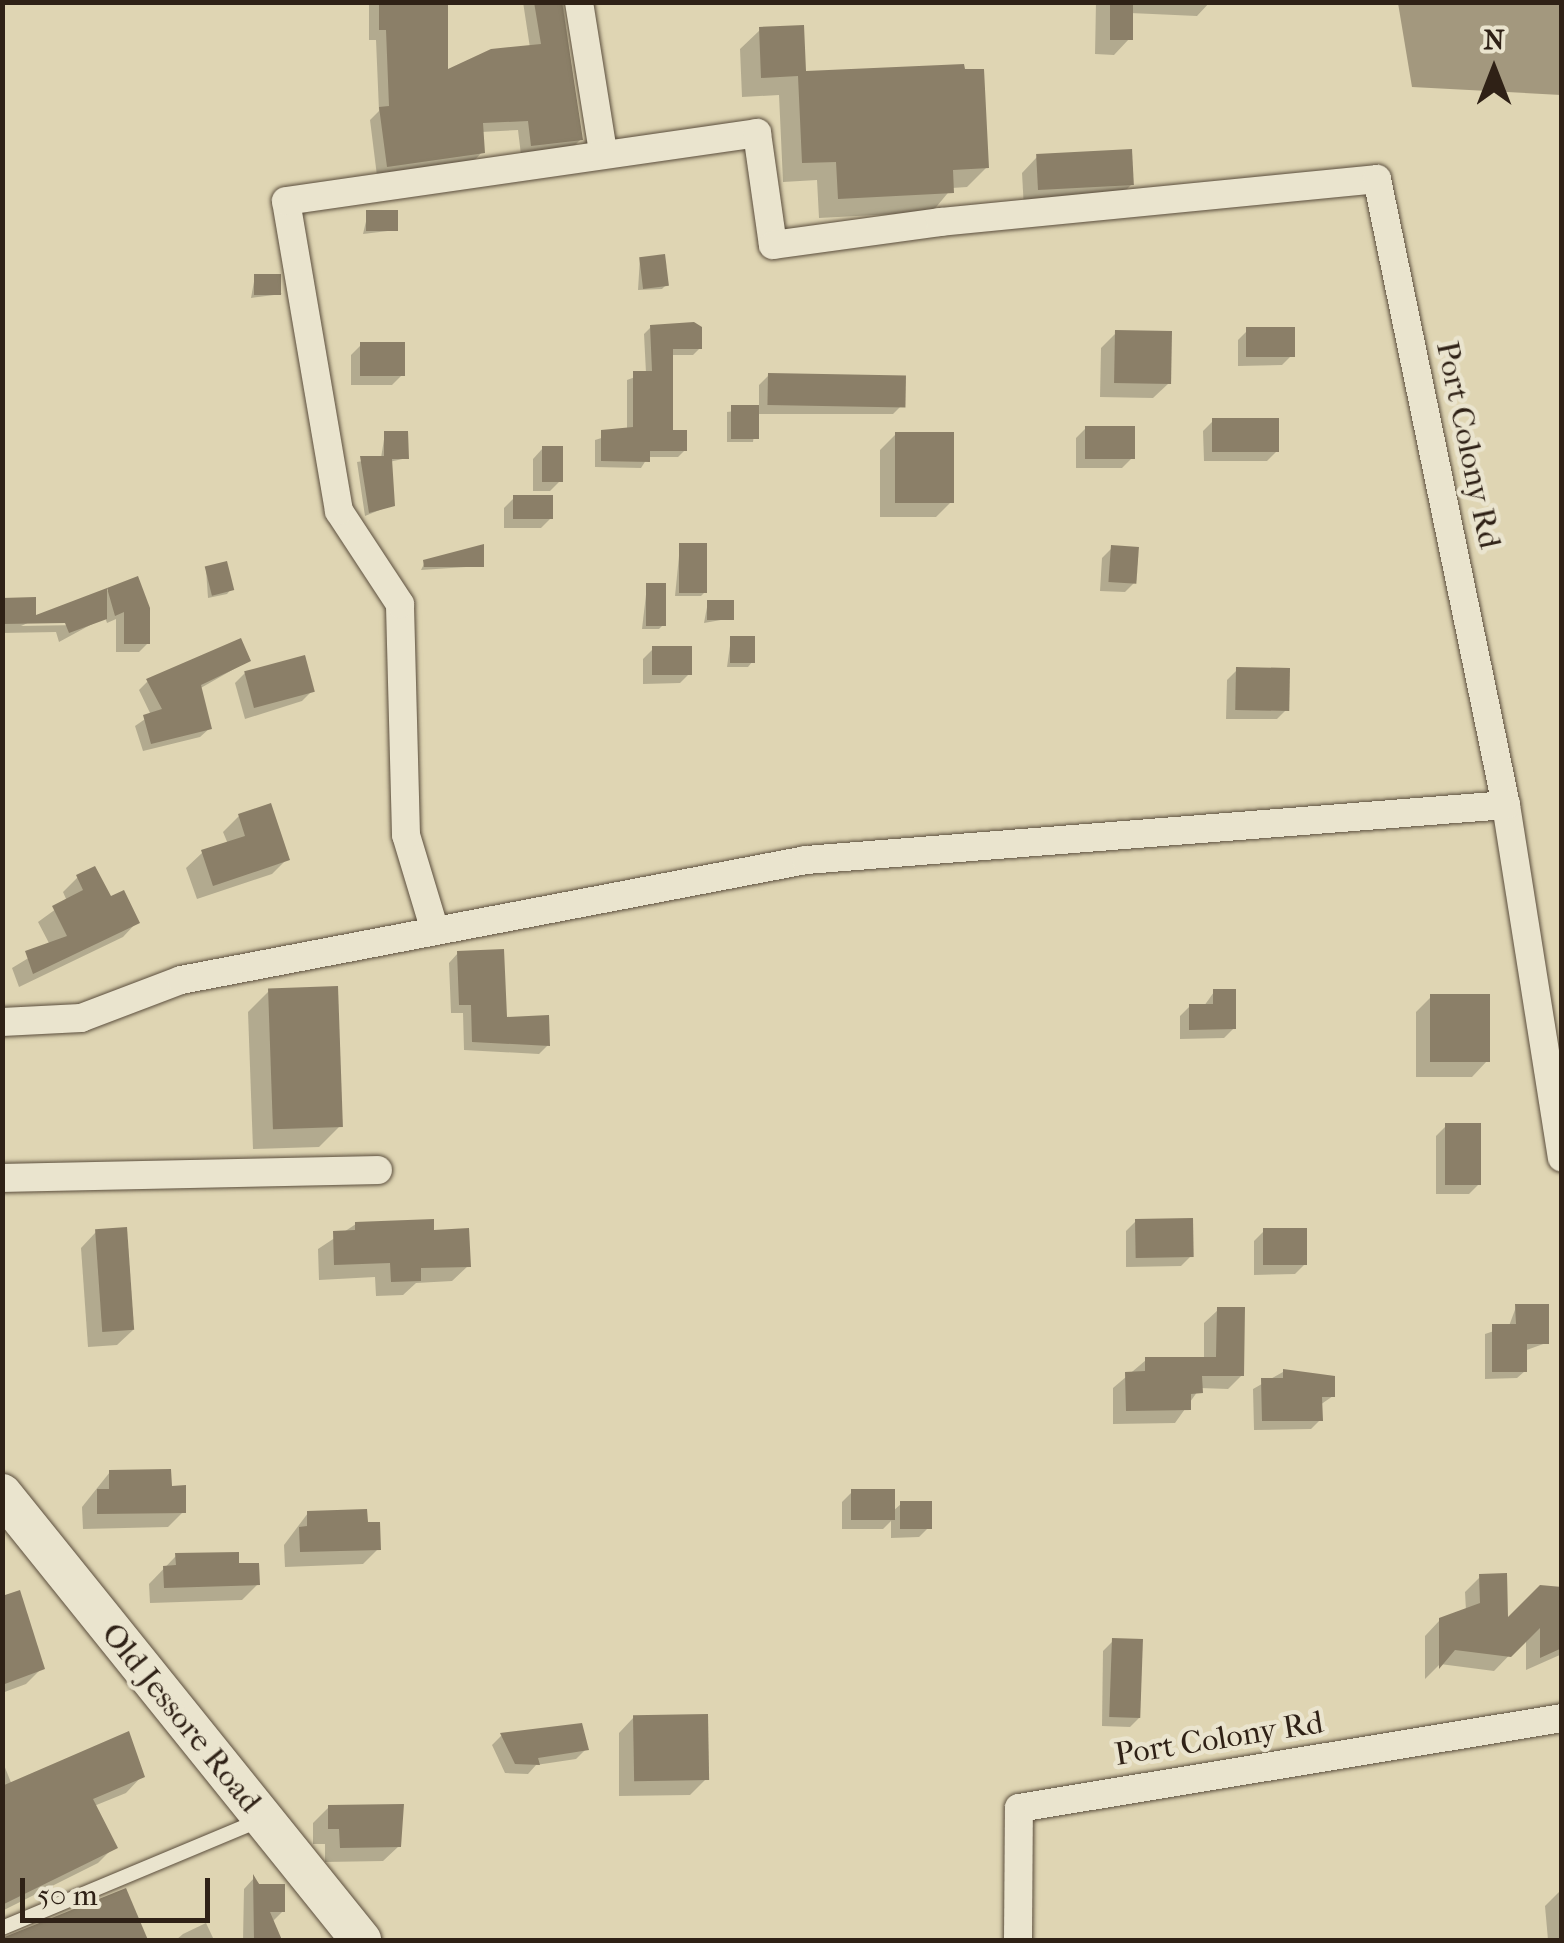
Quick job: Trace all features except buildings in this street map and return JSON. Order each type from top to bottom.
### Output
[{"type":"main road","name":"Old Jessore Road","points":[[2,1494],[361,1940]]},
{"type":"street","points":[[435,931],[406,835],[400,604],[338,510],[286,201],[603,152],[579,2]]},
{"type":"street","name":"Port Colony Rd","points":[[603,152],[757,134],[773,245],[940,222],[1377,179],[1506,805],[1562,1158]]},
{"type":"street","points":[[2,1022],[81,1018],[181,980],[806,860],[1506,805]]},
{"type":"street","points":[[2,1178],[378,1170]]},
{"type":"street","name":"Port Colony Rd","points":[[1018,1940],[1019,1808],[1562,1718]]},
{"type":"lane","points":[[2,1928],[262,1819]]},
{"type":"shaded area","points":[[1398,3],[1561,3],[1561,95],[1412,87]]}]
